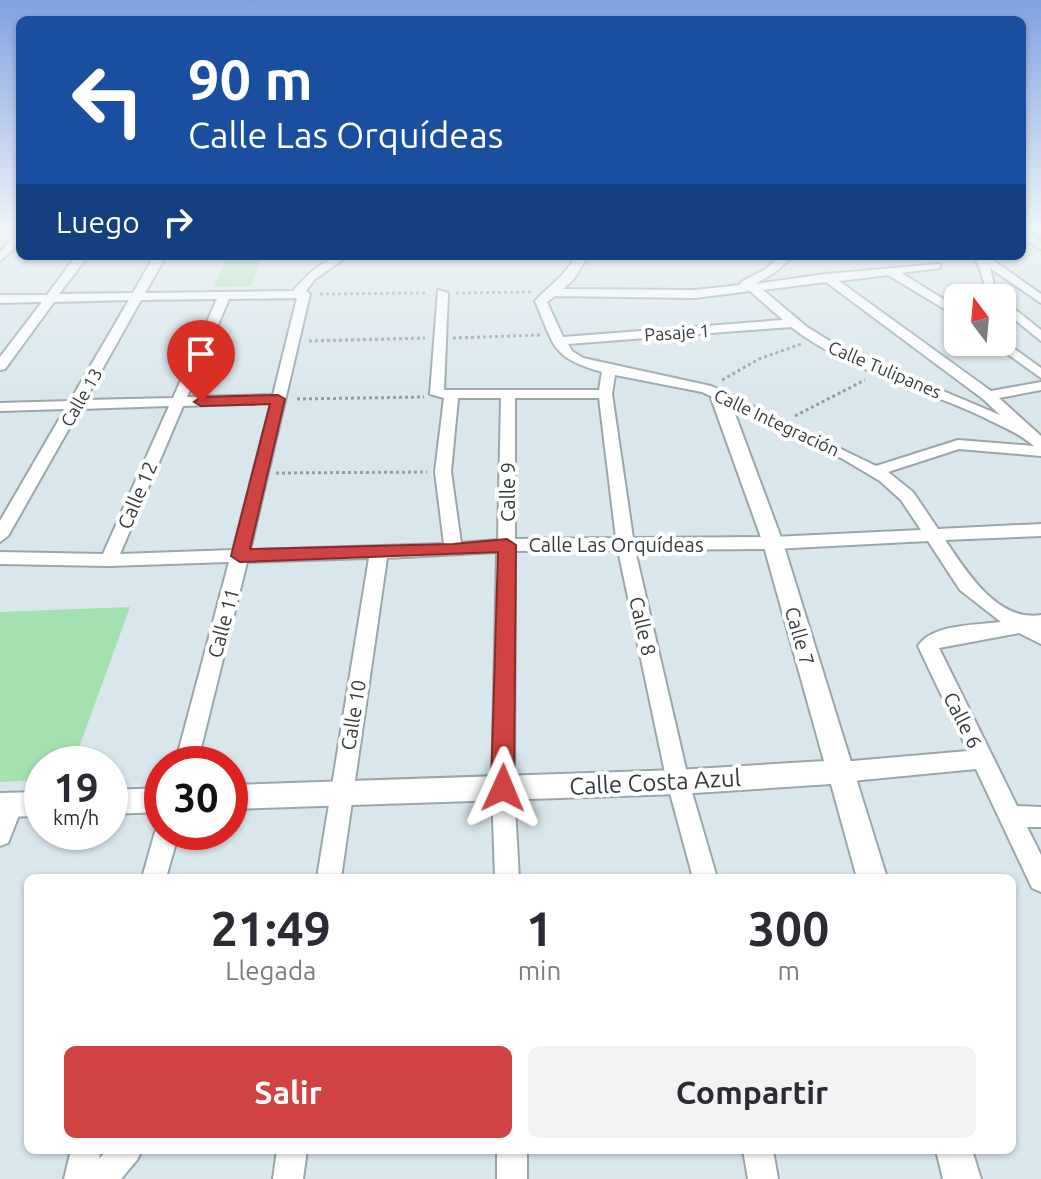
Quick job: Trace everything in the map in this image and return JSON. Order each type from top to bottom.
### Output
[{"type":"street","points":[[0,366],[61,283]]},
{"type":"street","name":"Calle 13","points":[[0,536],[145,283]]},
{"type":"street","points":[[0,299],[223,298],[300,294],[307,283]]},
{"type":"street","points":[[549,292],[562,283]]},
{"type":"street","points":[[736,290],[748,283]]},
{"type":"street","points":[[549,292],[695,294],[787,283]]},
{"type":"street","name":"Calle Tulipanes","points":[[834,283],[988,396],[1027,434]]},
{"type":"street","points":[[909,283],[944,304]]},
{"type":"street","points":[[1017,283],[1041,299]]},
{"type":"street","name":"Calle Tulipanes","points":[[754,288],[794,323],[835,350],[973,405],[1041,444]]},
{"type":"street","points":[[1024,288],[1041,289]]},
{"type":"street","name":"Calle Integración","points":[[549,292],[541,301],[567,354],[578,361],[609,370],[713,393],[848,456],[875,472],[907,496],[966,585],[991,607],[1031,623],[1041,637]]},
{"type":"street","points":[[442,293],[443,472],[453,550]]},
{"type":"street","name":"Calle 11","points":[[191,746],[261,474],[300,294]]},
{"type":"street","name":"Calle 12","points":[[109,560],[223,298]]},
{"type":"street","points":[[1016,314],[1041,337]]},
{"type":"street","name":"Pasaje 1","points":[[560,341],[794,323]]},
{"type":"street","points":[[1016,356],[1041,374]]},
{"type":"street","name":"Calle 8","points":[[609,370],[605,394],[625,544],[678,782],[704,874]]},
{"type":"street","points":[[988,396],[1041,386]]},
{"type":"street","name":"Calle 7","points":[[713,393],[773,543],[871,874]]},
{"type":"street","points":[[444,394],[605,394]]},
{"type":"street","name":"Calle 9","points":[[507,874],[503,788],[508,394]]},
{"type":"street","points":[[0,407],[278,399]]},
{"type":"street","points":[[875,472],[958,444],[1041,451]]},
{"type":"street","name":"Calle Las Orquídeas","points":[[0,558],[109,560],[453,550],[507,545],[773,543],[1041,530]]},
{"type":"street","name":"Calle 10","points":[[330,874],[379,552]]},
{"type":"street","name":"Calle 6","points":[[1031,623],[937,639],[928,646],[1041,880]]},
{"type":"street","name":"Calle Costa Azul","points":[[248,797],[678,782],[982,759]]},
{"type":"street","points":[[0,835],[6,805]]},
{"type":"street","points":[[1012,816],[1041,817]]},
{"type":"street","points":[[155,874],[162,850]]},
{"type":"street","points":[[79,1179],[85,1154]]},
{"type":"street","points":[[101,1179],[123,1154]]},
{"type":"street","points":[[288,1179],[291,1154]]},
{"type":"street","points":[[512,1154],[512,1179]]},
{"type":"street","points":[[759,1154],[763,1179]]},
{"type":"street","points":[[955,1154],[962,1179]]},
{"type":"path","points":[[713,393],[759,359],[795,348],[813,337]]},
{"type":"path","points":[[778,424],[886,371]]},
{"type":"path","points":[[278,399],[428,397],[444,394]]},
{"type":"path","points":[[261,474],[443,472]]},
{"type":"green space","points":[[216,283],[252,283],[251,286],[214,287]]},
{"type":"green space","points":[[130,607],[80,746],[24,746],[24,781],[0,782],[0,612]]},
{"type":"route","points":[[201,402],[278,399],[240,556],[453,550],[507,545],[503,788]]}]
